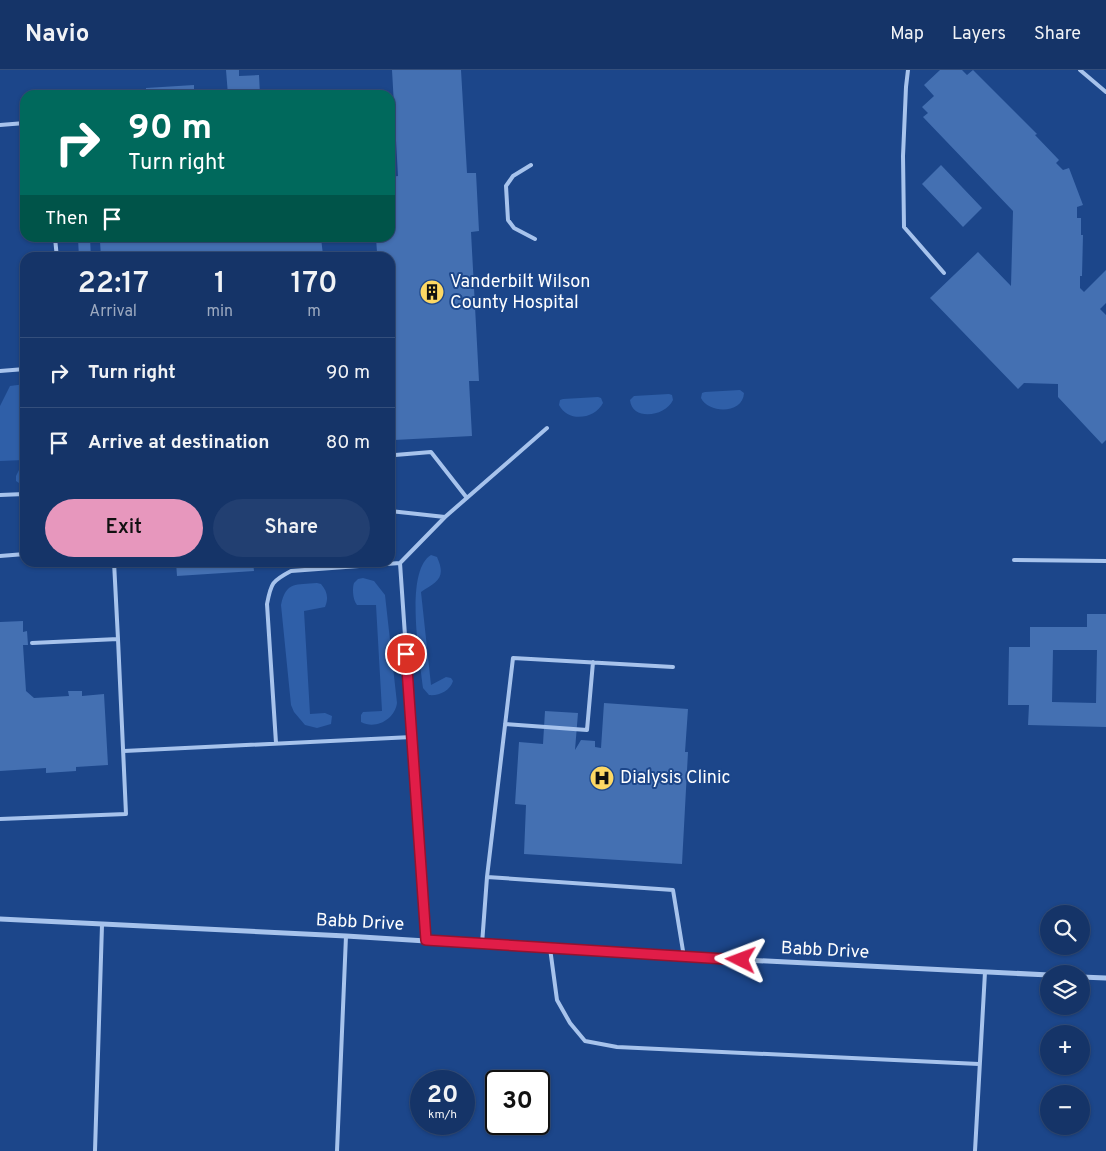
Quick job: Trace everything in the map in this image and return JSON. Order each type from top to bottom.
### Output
[{"type":"street","name":"Babb Drive","points":[[0,920],[426,940],[684,957],[1040,975]]},
{"type":"street","points":[[1090,977],[1106,978]]},
{"type":"lane","points":[[908,70],[903,156],[904,227],[944,273]]},
{"type":"lane","points":[[1080,70],[1106,92]]},
{"type":"lane","points":[[0,124],[20,123]]},
{"type":"lane","points":[[531,164],[513,176],[506,186],[508,220],[514,228],[535,239]]},
{"type":"lane","points":[[0,371],[20,370]]},
{"type":"lane","points":[[395,563],[400,563],[445,517],[547,428]]},
{"type":"lane","points":[[395,455],[431,452],[467,498]]},
{"type":"lane","points":[[0,495],[20,494]]},
{"type":"lane","points":[[395,512],[445,517]]},
{"type":"lane","points":[[0,556],[20,554]]},
{"type":"lane","points":[[1014,560],[1106,562]]},
{"type":"lane","points":[[400,563],[426,940]]},
{"type":"lane","points":[[0,819],[126,814],[114,567]]},
{"type":"lane","points":[[276,743],[267,604],[270,586],[276,579],[291,571],[346,567]]},
{"type":"lane","points":[[32,643],[118,639]]},
{"type":"lane","points":[[482,944],[487,877],[513,658],[673,667]]},
{"type":"lane","points":[[505,724],[587,730],[593,662]]},
{"type":"lane","points":[[124,751],[412,738]]},
{"type":"lane","points":[[487,877],[673,890],[684,957]]},
{"type":"lane","points":[[95,1151],[102,925]]},
{"type":"lane","points":[[337,1151],[346,936]]},
{"type":"lane","points":[[550,948],[557,1000],[570,1023],[584,1041],[617,1047],[979,1064]]},
{"type":"lane","points":[[974,1151],[986,972]]},
{"type":"shaded area","points":[[20,385],[20,460],[0,461],[0,406],[10,386]]},
{"type":"shaded area","points":[[740,390],[744,393],[742,400],[732,408],[718,409],[711,407],[701,398],[702,393],[705,392]]},
{"type":"shaded area","points":[[672,395],[673,400],[669,406],[656,413],[642,414],[636,411],[632,407],[630,400],[634,396]]},
{"type":"shaded area","points":[[601,398],[603,403],[599,408],[594,413],[581,417],[569,415],[559,405],[560,400],[563,399]]},
{"type":"shaded area","points":[[20,468],[20,483],[16,481]]},
{"type":"shaded area","points":[[431,555],[437,557],[441,570],[440,575],[435,582],[421,592],[431,685],[446,677],[451,678],[453,681],[447,690],[440,694],[429,695],[423,688],[417,638],[416,597],[418,579],[423,564]]},
{"type":"shaded area","points":[[363,578],[374,581],[385,595],[397,703],[393,714],[389,718],[384,722],[373,725],[361,722],[363,712],[382,711],[376,605],[357,605],[353,594],[354,583],[358,579]]},
{"type":"shaded area","points":[[321,584],[326,592],[327,601],[325,607],[304,611],[310,714],[325,713],[332,716],[331,724],[317,728],[305,725],[294,712],[291,705],[281,605],[283,597],[289,588]]},
{"type":"building","points":[[226,70],[239,70],[239,76],[259,75],[260,90],[228,90]]},
{"type":"building","name":"Vanderbilt Wilson County Hospital","points":[[392,70],[461,70],[467,173],[476,173],[479,231],[471,232],[479,381],[469,381],[472,436],[395,440],[395,252],[377,252],[376,242],[395,242],[395,176],[398,176],[395,90],[393,90]]},
{"type":"building","points":[[940,70],[962,70],[967,75],[973,70],[1037,134],[1035,135],[1059,160],[1056,163],[1063,170],[1069,168],[1083,205],[1077,207],[1077,218],[1081,218],[1081,235],[1083,235],[1080,288],[1084,292],[1106,270],[1106,303],[1100,309],[1106,315],[1106,440],[1102,444],[1058,397],[1058,384],[1024,383],[1018,389],[930,298],[978,252],[1011,286],[1013,211],[923,117],[928,113],[922,107],[934,96],[924,85]]},
{"type":"building","points":[[194,85],[194,90],[146,90],[146,88]]},
{"type":"building","points":[[941,165],[982,208],[963,227],[922,184]]},
{"type":"building","points":[[78,242],[90,242],[91,252],[79,252]]},
{"type":"building","name":"Vanderbilt Wilson County Hospital","points":[[100,242],[321,242],[323,252],[101,252]]},
{"type":"building","points":[[176,567],[254,567],[254,571],[177,576]]},
{"type":"building","points":[[1087,614],[1106,614],[1106,727],[1028,725],[1029,705],[1008,705],[1009,647],[1030,647],[1030,627],[1087,627]],"holes":[[[1053,650],[1097,650],[1096,703],[1052,702]]]},
{"type":"building","points":[[23,621],[23,632],[27,631],[28,645],[23,645],[26,691],[34,698],[69,696],[68,691],[82,691],[82,696],[104,694],[108,765],[76,767],[76,771],[46,773],[46,768],[0,771],[0,622]]},
{"type":"building","name":"Dialysis Clinic","points":[[604,703],[688,709],[685,752],[688,752],[682,864],[524,854],[526,805],[515,804],[519,742],[543,744],[545,711],[578,713],[575,750],[581,740],[595,741],[595,747],[601,748]]},
{"type":"place","name":"Vanderbilt Wilson County Hospital","points":[[432,292]]},
{"type":"place","name":"Dialysis Clinic","points":[[602,778]]},
{"type":"route","points":[[406,654],[426,940],[741,960]]}]
